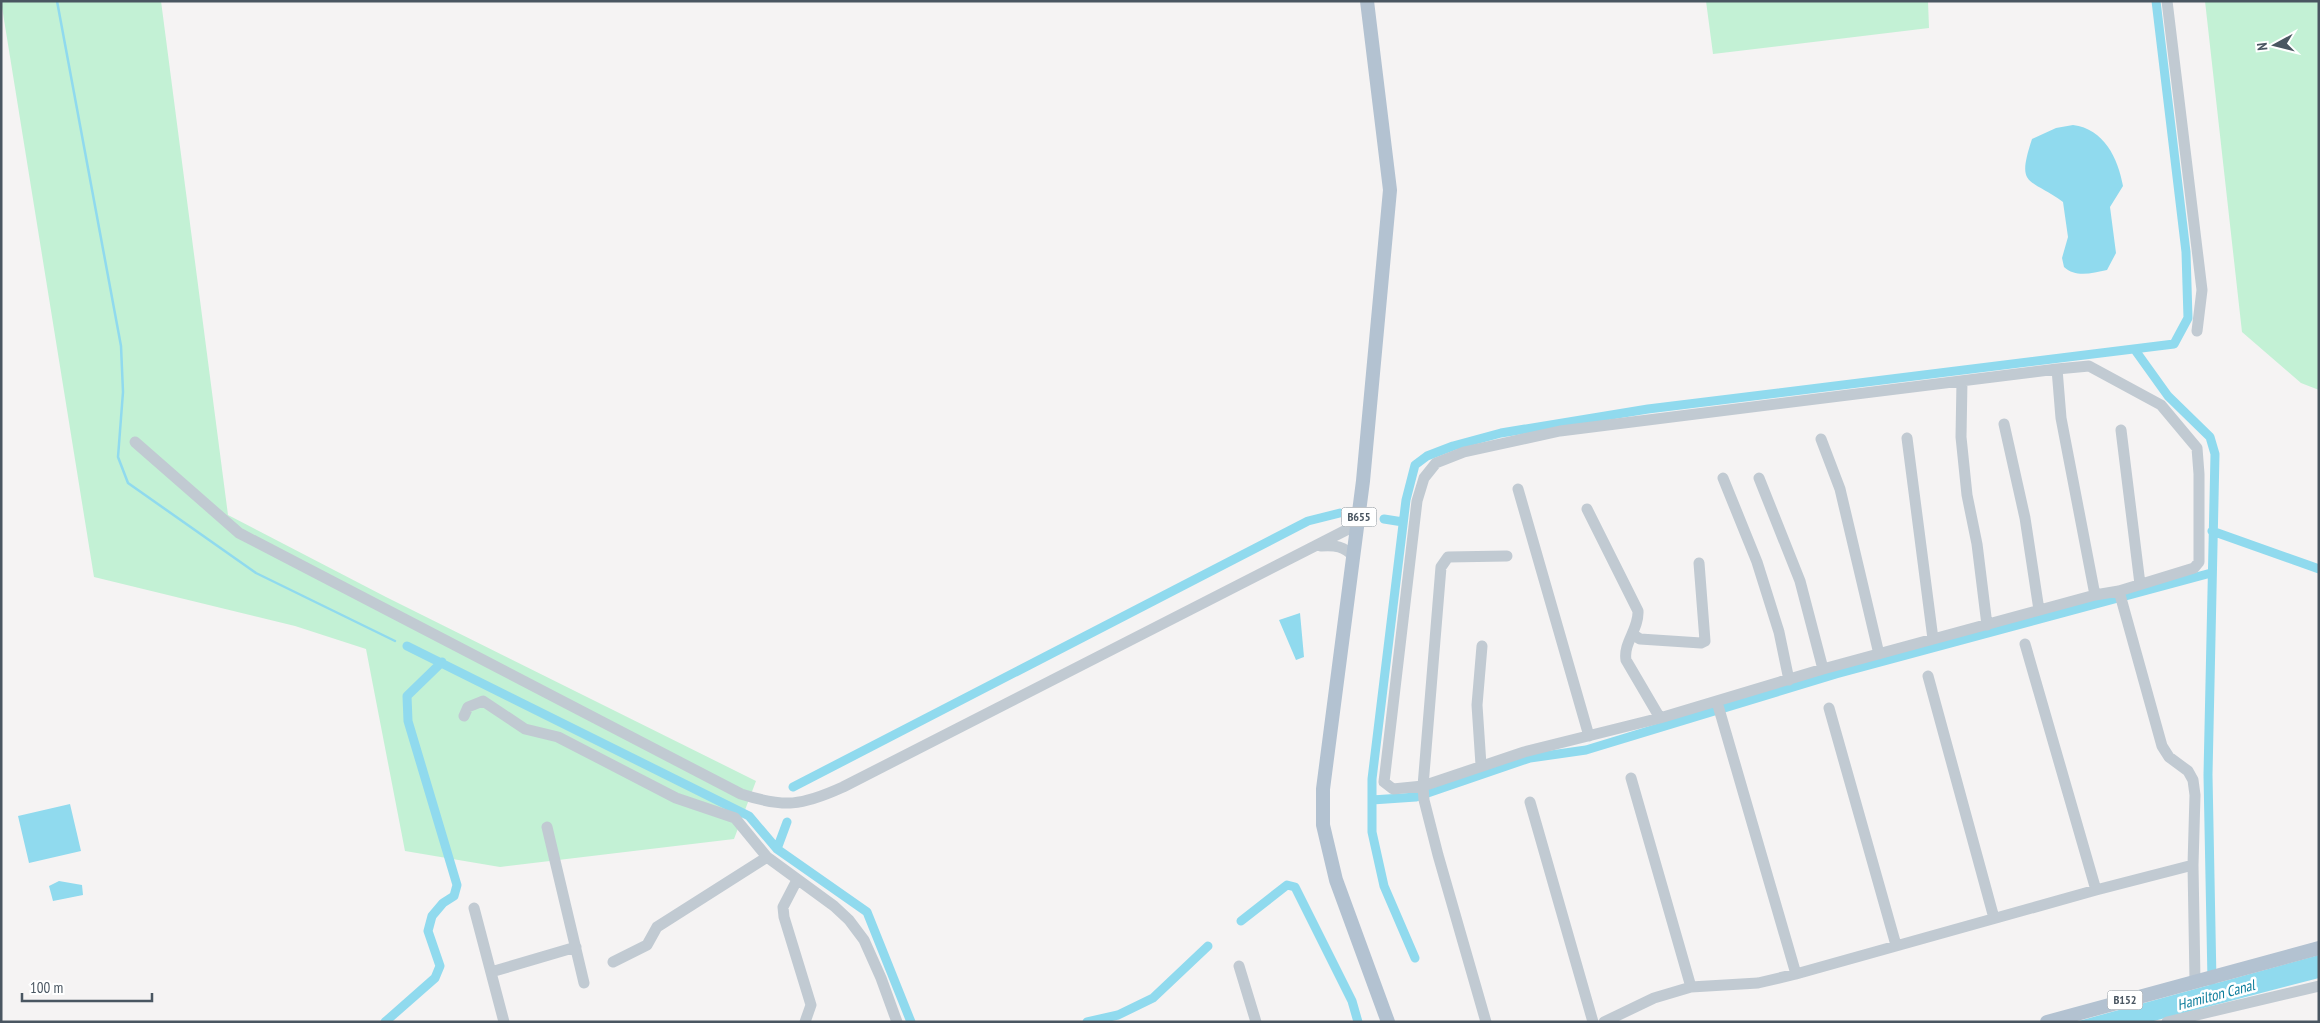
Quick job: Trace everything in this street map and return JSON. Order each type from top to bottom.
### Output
[{"type":"main road","name":"B655","points":[[1367,1],[1390,190],[1358,524],[1323,788],[1323,825],[1336,880],[1388,1022]]},
{"type":"main road","name":"B152","points":[[2047,1022],[2319,948]]},
{"type":"street","points":[[2167,1],[2202,290],[2196,331]]},
{"type":"street","points":[[2089,366],[2161,405],[2197,448],[2199,474],[2199,562],[2194,568],[2140,584],[2121,596],[2094,595],[1823,669],[1789,680],[1719,708],[1660,718],[1481,765],[1423,792],[1393,789],[1384,782],[1417,501],[1424,478],[1436,463],[1464,452],[1560,431],[1962,381],[2057,368],[2089,366]]},
{"type":"street","points":[[2057,368],[2061,418],[2094,595]]},
{"type":"street","points":[[1962,381],[1961,437],[1967,494],[1977,544],[1987,625]]},
{"type":"street","points":[[2004,424],[2025,518],[2040,610]]},
{"type":"street","points":[[2121,430],[2140,584]]},
{"type":"street","points":[[1907,438],[1933,639]]},
{"type":"street","points":[[1821,439],[1840,489],[1878,654]]},
{"type":"street","points":[[135,442],[239,533],[741,794],[768,802],[792,804],[817,798],[843,787],[1358,524]]},
{"type":"street","points":[[1723,478],[1762,579],[1779,632],[1789,680]]},
{"type":"street","points":[[1759,478],[1800,581],[1823,669]]},
{"type":"street","points":[[1518,489],[1589,736]]},
{"type":"street","points":[[1587,509],[1638,612],[1638,620],[1625,652],[1626,660],[1660,718]]},
{"type":"street","points":[[1314,546],[1335,545],[1348,551],[1354,557]]},
{"type":"street","points":[[1486,1022],[1438,855],[1423,792],[1440,567],[1448,557],[1507,556]]},
{"type":"street","points":[[1632,634],[1640,639],[1701,643],[1705,641],[1699,563]]},
{"type":"street","points":[[2121,596],[2162,746],[2169,757],[2188,770],[2193,780],[2195,795],[2193,865],[2199,980]]},
{"type":"street","points":[[2025,644],[2096,890]]},
{"type":"street","points":[[1481,765],[1477,705],[1482,646]]},
{"type":"street","points":[[1928,676],[1994,918]]},
{"type":"street","points":[[464,716],[468,707],[483,701],[525,729],[558,737],[676,798],[734,818],[767,857],[834,906],[849,920],[867,948],[881,978],[897,1022]]},
{"type":"street","points":[[1719,708],[1796,974]]},
{"type":"street","points":[[1829,708],[1896,945]]},
{"type":"street","points":[[1631,778],[1690,987]]},
{"type":"street","points":[[1530,802],[1593,1022]]},
{"type":"street","points":[[547,827],[584,983]]},
{"type":"street","points":[[613,962],[647,945],[657,927],[767,857]]},
{"type":"street","points":[[1604,1022],[1654,998],[1690,987],[1758,982],[1796,974],[1994,918],[2193,865]]},
{"type":"street","points":[[797,880],[783,907],[783,912],[811,1005],[804,1022]]},
{"type":"street","points":[[474,908],[504,1022]]},
{"type":"street","points":[[491,972],[576,947]]},
{"type":"street","points":[[1239,966],[1256,1022]]},
{"type":"street","points":[[2167,1022],[2319,986]]},
{"type":"green space","points":[[1,1],[161,1],[228,515],[386,597],[756,781],[734,839],[500,867],[405,851],[366,649],[295,626],[94,577]]},
{"type":"green space","points":[[1706,1],[1928,1],[1929,28],[1713,54]]},
{"type":"green space","points":[[2205,1],[2319,1],[2319,390],[2301,383],[2242,332]]},
{"type":"water","points":[[2073,125],[2093,132],[2108,147],[2117,165],[2123,186],[2110,207],[2116,253],[2107,270],[2079,274],[2064,267],[2062,258],[2068,237],[2063,202],[2029,180],[2025,166],[2032,139],[2056,128]]},
{"type":"water","points":[[1300,613],[1304,657],[1296,660],[1279,620]]},
{"type":"water","points":[[70,804],[81,851],[29,863],[18,816]]},
{"type":"water","points":[[59,881],[82,885],[83,895],[53,901],[49,886]]},
{"type":"water","name":"Hamilton Canal","points":[[2319,955],[2319,978],[2150,1022],[2075,1022]]},
{"type":"waterway","points":[[57,1],[121,346],[123,392],[118,457],[128,483],[256,573],[395,641]]},
{"type":"waterway","points":[[1415,958],[1384,886],[1372,832],[1372,779],[1406,500],[1415,465],[1427,456],[1453,446],[1501,433],[1648,409],[2174,344],[2188,318],[2186,252],[2156,1]]},
{"type":"waterway","name":"Hamilton Canal","points":[[2135,350],[2168,396],[2210,437],[2215,454],[2208,775],[2212,981]]},
{"type":"waterway","points":[[793,787],[1308,521],[1340,513]]},
{"type":"waterway","points":[[1384,519],[1403,522]]},
{"type":"waterway","points":[[2212,531],[2319,569]]},
{"type":"waterway","points":[[1372,800],[1416,797],[1530,758],[1586,750],[1836,674],[2211,573]]},
{"type":"waterway","points":[[407,646],[749,816],[777,849],[867,912],[911,1022]]},
{"type":"waterway","points":[[385,1022],[435,978],[440,966],[428,931],[432,916],[443,903],[454,896],[457,885],[408,721],[407,696],[442,662]]},
{"type":"waterway","points":[[777,849],[787,822]]},
{"type":"waterway","points":[[1241,921],[1287,885],[1295,887],[1352,1001],[1358,1022]]},
{"type":"waterway","points":[[1087,1022],[1118,1015],[1153,998],[1208,946]]}]
